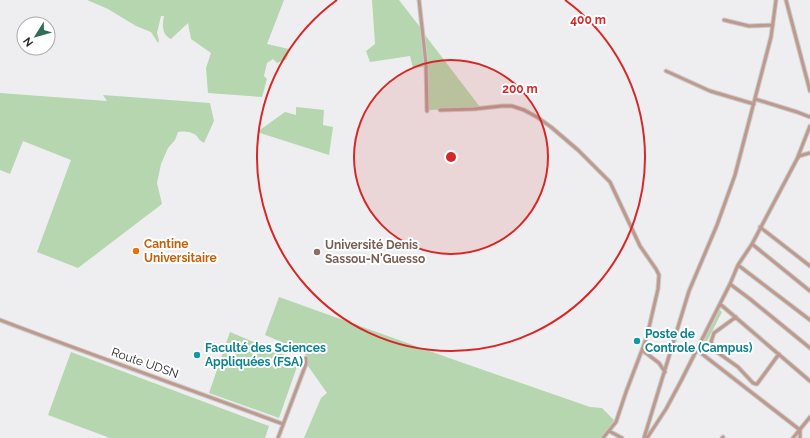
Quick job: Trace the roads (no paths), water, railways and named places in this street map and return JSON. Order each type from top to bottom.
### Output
[{"type":"street","points":[[420,0],[426,64],[427,111]]},
{"type":"street","points":[[645,438],[692,282],[717,225],[730,190],[771,37],[776,0]]},
{"type":"street","points":[[786,0],[810,91]]},
{"type":"street","points":[[724,20],[749,26],[773,25]]},
{"type":"street","points":[[666,70],[710,91],[754,104]]},
{"type":"street","points":[[755,99],[810,117]]},
{"type":"street","points":[[440,110],[462,110],[512,106],[537,116],[578,150],[610,182],[640,246],[659,275],[658,289],[647,336],[616,422],[603,438]]},
{"type":"street","points":[[645,438],[666,408],[697,350],[738,265],[752,244],[797,160],[810,126]]},
{"type":"street","points":[[797,160],[799,156],[810,154]]},
{"type":"street","points":[[760,227],[810,266]]},
{"type":"street","points":[[752,244],[810,291]]},
{"type":"street","points":[[738,265],[810,320]]},
{"type":"street","points":[[730,284],[810,348]]},
{"type":"street","points":[[720,304],[810,381]]},
{"type":"street","points":[[736,318],[714,333],[711,342],[717,352],[738,367],[753,383],[757,384],[779,354]]},
{"type":"street","name":"Route UDSN","points":[[0,320],[283,424]]},
{"type":"street","points":[[642,350],[659,363],[665,372]]},
{"type":"street","points":[[697,350],[800,430]]},
{"type":"street","points":[[278,438],[306,364],[306,358]]},
{"type":"street","points":[[793,438],[810,417]]},
{"type":"street","points":[[800,430],[800,438]]},
{"type":"street","points":[[609,431],[622,438]]},
{"type":"place","name":"Cantine Universitaire","points":[[136,251]]},
{"type":"place","name":"Université Denis Sassou-N'Guesso","points":[[317,252]]},
{"type":"place","name":"Poste de Controle (Campus)","points":[[637,341]]},
{"type":"place","name":"Faculté des Sciences Appliquées (FSA)","points":[[197,355]]}]
